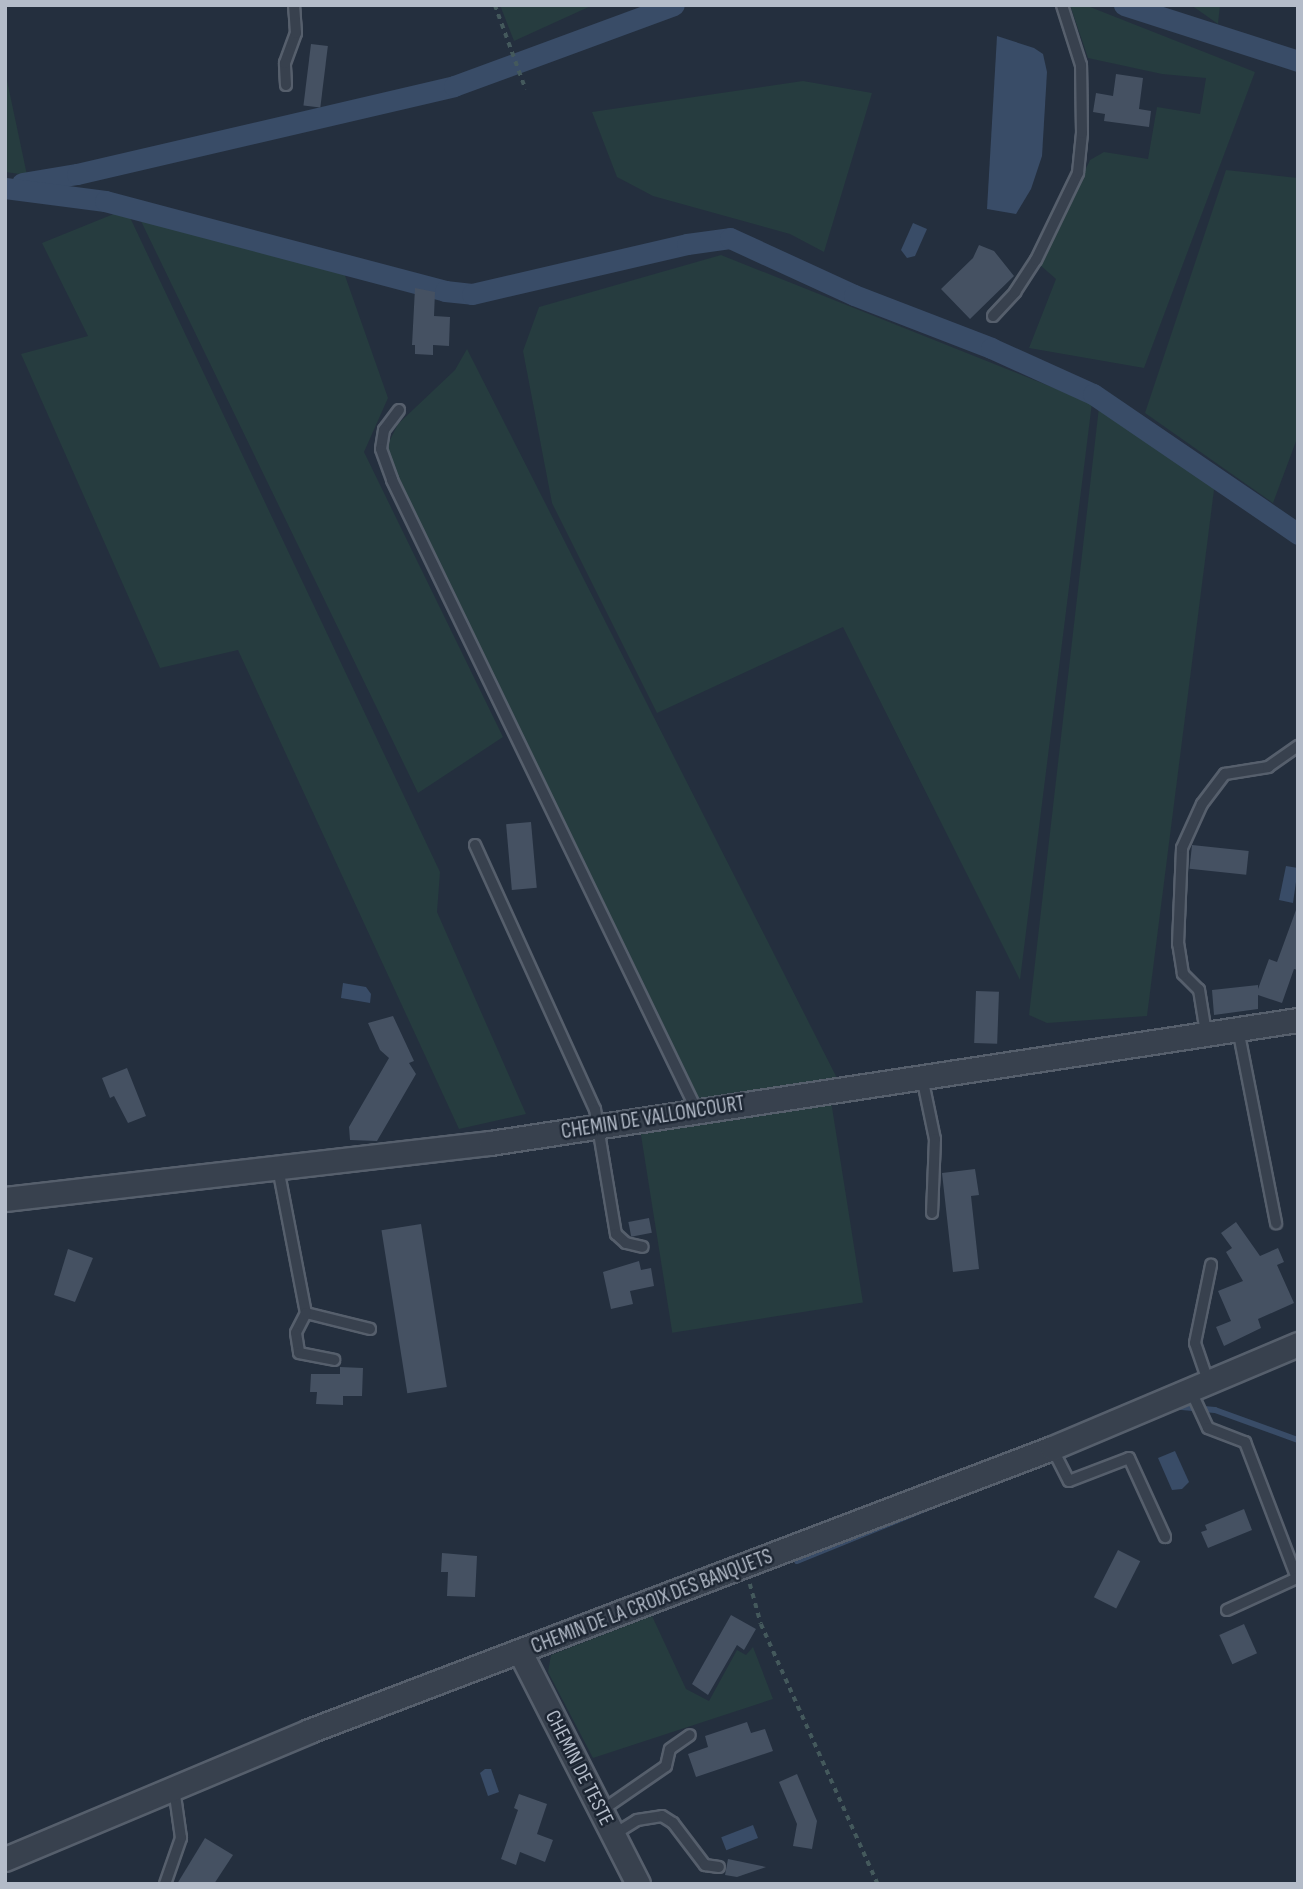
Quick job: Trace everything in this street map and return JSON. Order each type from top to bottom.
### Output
[{"type":"street","name":"CHEMIN DE VALLONCOURT","points":[[5,1199],[490,1143],[1298,1020]]},
{"type":"street","name":"CHEMIN DE LA CROIX DES BANQUETS","points":[[5,1859],[309,1731],[1052,1448],[1298,1343]]},
{"type":"street","name":"CHEMIN DE TESTE","points":[[520,1652],[638,1884]]},
{"type":"lane","points":[[286,85],[285,63],[296,33],[293,5]]},
{"type":"lane","points":[[993,316],[1015,292],[1036,260],[1078,173],[1082,133],[1081,65],[1062,5]]},
{"type":"lane","points":[[399,410],[384,430],[381,449],[392,480],[697,1111]]},
{"type":"lane","points":[[1206,1033],[1199,990],[1183,974],[1178,944],[1182,848],[1202,804],[1225,774],[1268,767],[1298,747]]},
{"type":"lane","points":[[475,845],[595,1109],[616,1234],[626,1243],[643,1247]]},
{"type":"lane","points":[[1238,1029],[1276,1223]]},
{"type":"lane","points":[[922,1077],[935,1139],[932,1213]]},
{"type":"lane","points":[[278,1168],[306,1313],[296,1333],[299,1353],[334,1360]]},
{"type":"lane","points":[[1211,1265],[1195,1343],[1199,1385],[1208,1428],[1245,1442],[1297,1578],[1227,1610]]},
{"type":"lane","points":[[306,1313],[370,1329]]},
{"type":"lane","points":[[1052,1448],[1069,1481],[1129,1458],[1165,1537]]},
{"type":"lane","points":[[601,1811],[666,1766],[670,1749],[690,1735]]},
{"type":"lane","points":[[165,1884],[181,1838],[174,1788]]},
{"type":"lane","points":[[613,1835],[637,1820],[662,1816],[673,1823],[705,1865],[719,1867]]},
{"type":"path","points":[[495,5],[526,90]]},
{"type":"path","points":[[746,1566],[761,1624],[878,1884]]},
{"type":"green space","points":[[500,5],[593,5],[514,41]]},
{"type":"green space","points":[[1070,5],[1085,5],[1255,72],[1144,368],[1029,348],[1056,279],[1040,265],[1090,160],[1104,152],[1148,159],[1157,107],[1200,114],[1206,78],[1162,74],[1088,58]]},
{"type":"green space","points":[[1191,5],[1220,5],[1218,24]]},
{"type":"green space","points":[[5,71],[27,175],[5,172]]},
{"type":"green space","points":[[803,81],[872,93],[824,252],[790,234],[653,196],[617,177],[592,112]]},
{"type":"green space","points":[[1226,170],[1298,178],[1298,436],[1273,503],[1145,413]]},
{"type":"green space","points":[[126,209],[440,872],[437,912],[526,1114],[459,1129],[238,650],[160,668],[21,354],[88,336],[42,243]]},
{"type":"green space","points":[[139,217],[343,270],[388,398],[364,452],[503,737],[418,793]]},
{"type":"green space","points":[[721,255],[1092,403],[1020,980],[843,627],[657,713],[552,503],[523,351],[539,307]]},
{"type":"green space","points":[[467,349],[840,1084],[697,1104],[385,450],[398,424],[455,370]]},
{"type":"green space","points":[[1099,407],[1215,482],[1147,1016],[1047,1023],[1029,1015]]},
{"type":"green space","points":[[831,1101],[863,1302],[672,1333],[640,1131]]},
{"type":"green space","points":[[652,1616],[686,1689],[709,1701],[737,1650],[746,1655],[753,1647],[773,1699],[593,1758],[548,1672],[551,1655]]},
{"type":"water","points":[[997,36],[1034,48],[1043,54],[1047,72],[1042,156],[1031,189],[1016,214],[987,209]]},
{"type":"water","points":[[913,223],[927,229],[915,256],[907,258],[901,250]]},
{"type":"water","points":[[1286,866],[1298,868],[1293,903],[1279,900]]},
{"type":"water","points":[[343,983],[366,987],[371,994],[370,1003],[341,998]]},
{"type":"water","points":[[1175,1451],[1189,1482],[1182,1489],[1172,1490],[1158,1458]]},
{"type":"water","points":[[491,1769],[499,1792],[488,1796],[480,1773]]},
{"type":"water","points":[[753,1825],[758,1838],[726,1850],[721,1837]]},
{"type":"building","points":[[311,44],[328,46],[320,108],[303,106]]},
{"type":"building","points":[[1116,74],[1143,78],[1139,109],[1151,111],[1149,127],[1104,121],[1105,114],[1093,112],[1096,93],[1113,96]]},
{"type":"building","points":[[979,245],[994,251],[1014,276],[970,319],[941,289],[973,258]]},
{"type":"building","points":[[415,288],[435,292],[434,316],[450,317],[449,346],[433,345],[433,355],[415,354],[415,345],[412,345]]},
{"type":"building","points":[[531,822],[537,888],[512,890],[506,824]]},
{"type":"building","points":[[1192,845],[1249,851],[1246,875],[1189,869]]},
{"type":"building","points":[[1296,910],[1298,970],[1294,969],[1282,1003],[1258,995],[1258,1009],[1214,1015],[1212,990],[1258,985],[1258,989],[1269,959],[1277,962]]},
{"type":"building","points":[[976,991],[999,992],[997,1044],[974,1043]]},
{"type":"building","points":[[393,1016],[414,1061],[409,1063],[416,1074],[377,1141],[350,1140],[349,1127],[389,1058],[380,1050],[368,1023]]},
{"type":"building","points":[[127,1068],[146,1116],[128,1123],[114,1096],[110,1098],[102,1078]]},
{"type":"building","points":[[975,1169],[979,1195],[971,1196],[979,1269],[953,1272],[942,1173]]},
{"type":"building","points":[[649,1218],[652,1233],[631,1237],[628,1222]]},
{"type":"building","points":[[1236,1222],[1260,1256],[1278,1248],[1284,1262],[1277,1265],[1294,1303],[1258,1319],[1261,1328],[1224,1346],[1216,1327],[1231,1321],[1218,1291],[1243,1281],[1226,1252],[1232,1248],[1221,1233]]},
{"type":"building","points":[[421,1224],[447,1387],[407,1393],[381,1230]]},
{"type":"building","points":[[68,1249],[93,1258],[75,1302],[54,1295]]},
{"type":"building","points":[[639,1261],[641,1270],[651,1268],[654,1286],[630,1291],[633,1304],[611,1309],[603,1272]]},
{"type":"building","points":[[340,1367],[363,1368],[362,1396],[343,1396],[343,1405],[316,1404],[317,1392],[310,1392],[311,1374],[340,1374]]},
{"type":"building","points":[[1244,1509],[1252,1530],[1208,1548],[1201,1532],[1207,1530],[1205,1525]]},
{"type":"building","points":[[1118,1550],[1140,1561],[1116,1609],[1094,1597]]},
{"type":"building","points":[[442,1553],[477,1556],[475,1597],[447,1596],[448,1572],[441,1572]]},
{"type":"building","points":[[731,1615],[756,1629],[744,1650],[737,1645],[708,1695],[692,1684]]},
{"type":"building","points":[[1244,1624],[1257,1653],[1232,1664],[1219,1635]]},
{"type":"building","points":[[747,1722],[751,1733],[765,1729],[773,1751],[696,1777],[688,1754],[708,1747],[705,1736]]},
{"type":"building","points":[[797,1774],[817,1821],[812,1849],[793,1846],[797,1824],[779,1782]]},
{"type":"building","points":[[519,1794],[547,1804],[537,1834],[553,1840],[545,1862],[520,1852],[516,1865],[501,1859],[518,1810],[514,1808]]},
{"type":"building","points":[[205,1838],[233,1855],[214,1884],[177,1884]]},
{"type":"building","points":[[728,1859],[766,1867],[737,1877],[725,1875]]},
{"type":"waterway","points":[[22,183],[77,174],[454,86],[674,5]]},
{"type":"waterway","points":[[1124,5],[1298,61]]},
{"type":"waterway","points":[[5,188],[105,201],[445,291],[472,294],[687,244],[730,238],[854,295],[991,348],[1093,394],[1298,534]]},
{"type":"waterway","points":[[1171,1406],[1215,1410],[1298,1440]]},
{"type":"waterway","points":[[797,1561],[945,1501]]}]
